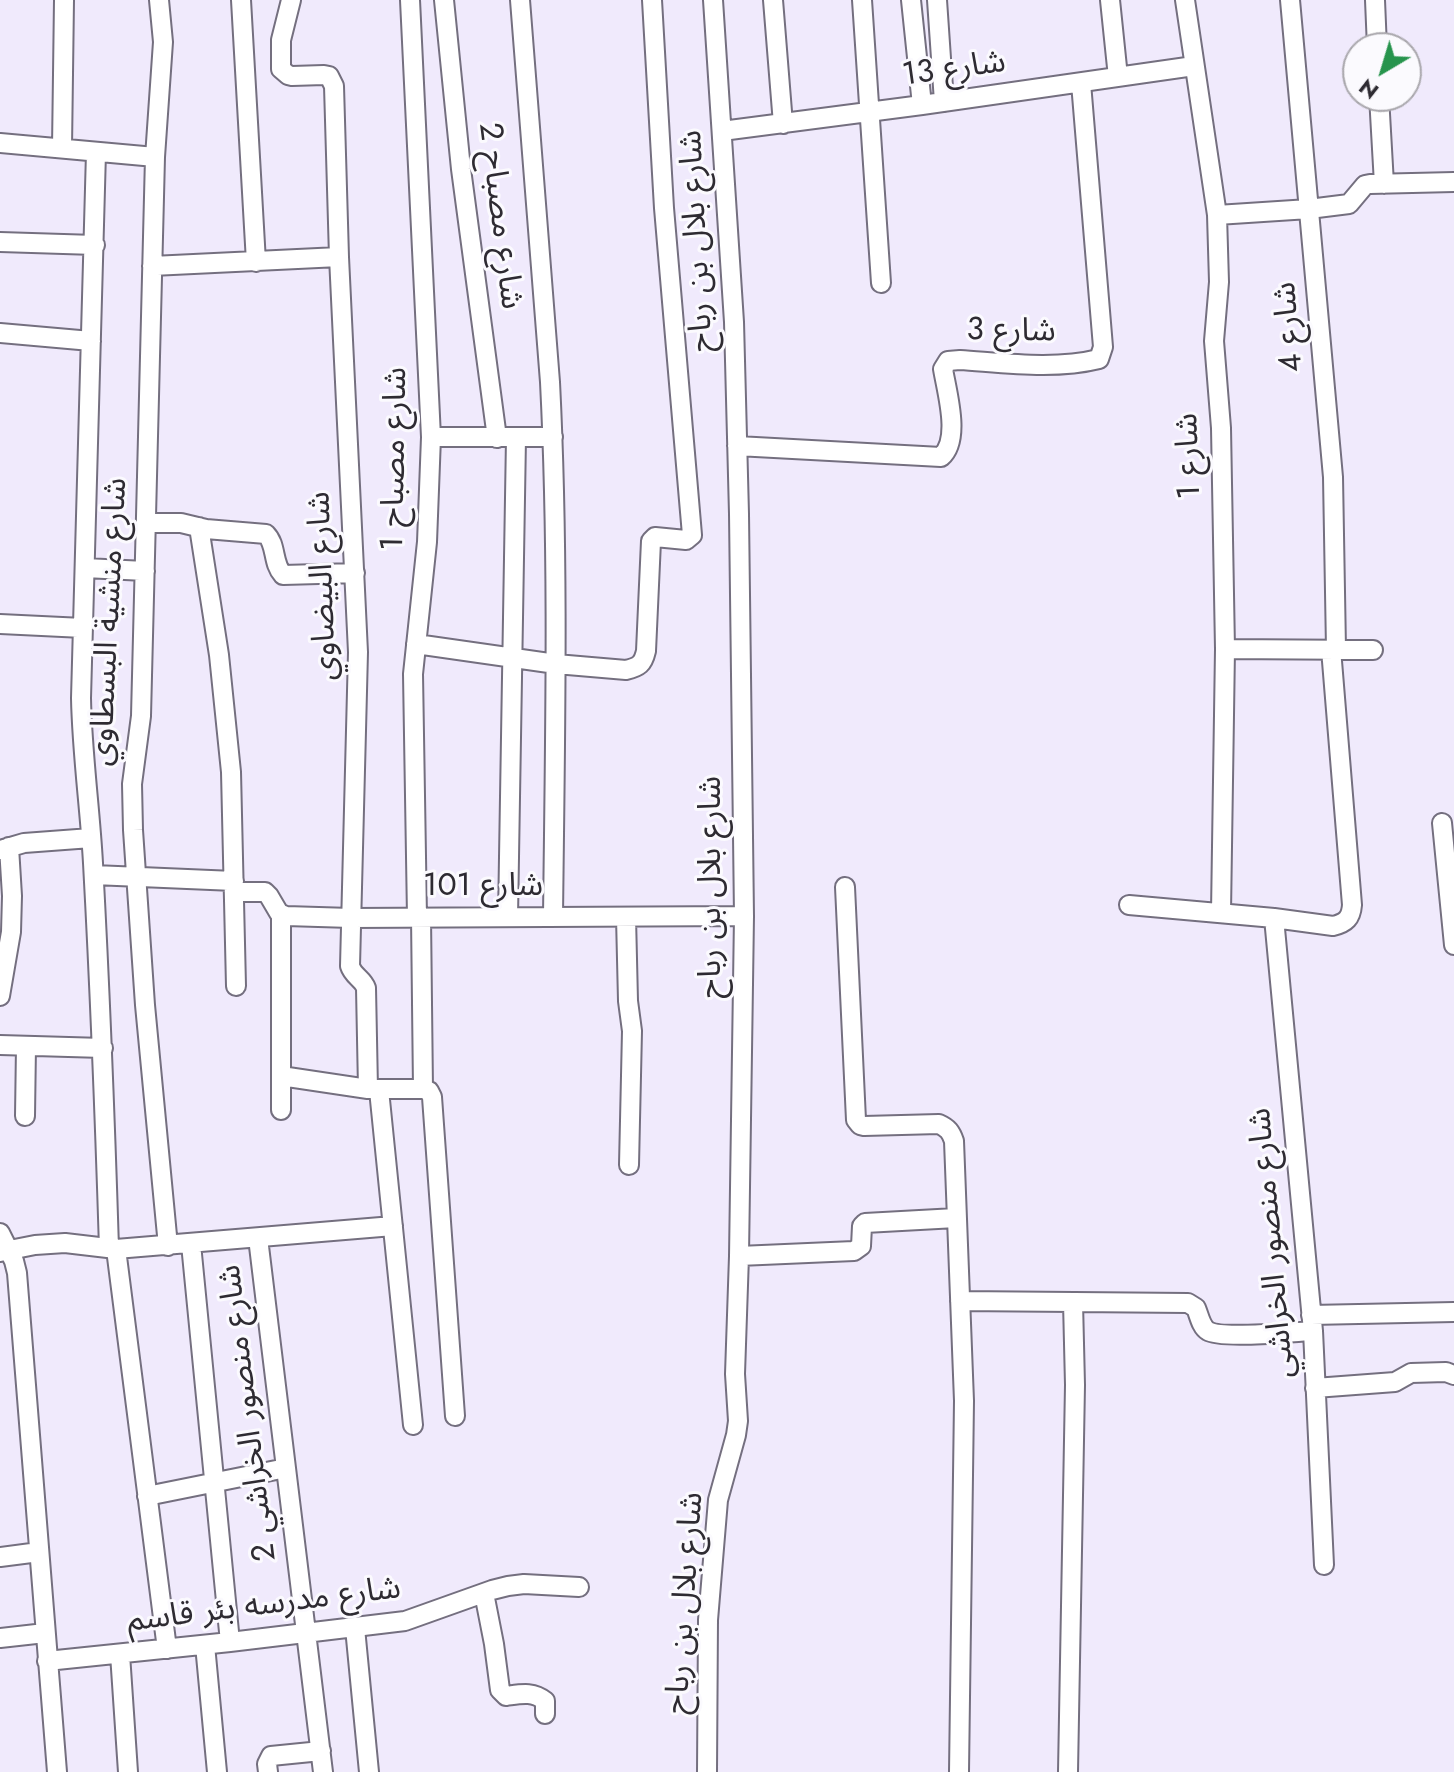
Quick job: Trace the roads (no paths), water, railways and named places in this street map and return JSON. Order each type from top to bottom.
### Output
[{"type":"street","points":[[62,148],[64,0]]},
{"type":"street","name":"شارع منشية البسطاوي","points":[[159,0],[163,42],[155,157],[141,716],[132,784],[145,1005],[168,1246]]},
{"type":"street","points":[[241,0],[256,262]]},
{"type":"street","name":"شارع البيضاوي","points":[[291,0],[281,40],[281,69],[292,76],[329,76],[334,86],[358,652],[350,970],[366,988],[374,1090],[393,1226],[413,1425]]},
{"type":"street","name":"شارع مصباح 1","points":[[410,0],[431,437],[427,542],[416,644],[413,710],[423,1089],[429,1091],[432,1097],[455,1416]]},
{"type":"street","name":"شارع مصباح 2","points":[[444,0],[461,169],[506,438],[512,657],[508,917]]},
{"type":"street","points":[[520,0],[553,437],[556,664],[553,917]]},
{"type":"street","points":[[416,644],[556,664],[626,670],[636,668],[644,661],[646,651],[651,541],[655,537],[686,540],[692,533],[664,208],[652,0]]},
{"type":"street","name":"شارع بلال بن رباح","points":[[707,1772],[708,1620],[718,1500],[738,1421],[735,1374],[744,916],[734,322],[713,0]]},
{"type":"street","points":[[773,0],[783,124]]},
{"type":"street","points":[[862,0],[881,283]]},
{"type":"street","points":[[911,0],[922,105]]},
{"type":"street","points":[[937,0],[944,102]]},
{"type":"street","points":[[1110,0],[1118,77]]},
{"type":"street","name":"شارع 1","points":[[1185,0],[1217,215],[1219,282],[1214,341],[1221,428],[1225,649],[1221,912]]},
{"type":"street","name":"شارع 4","points":[[1274,918],[1333,926],[1348,920],[1352,905],[1334,649],[1333,477],[1290,0]]},
{"type":"street","points":[[1375,0],[1376,32]]},
{"type":"street","name":"شارع 13","points":[[722,131],[1194,66]]},
{"type":"street","name":"شارع 3","points":[[737,446],[941,457],[948,450],[952,431],[943,369],[948,361],[1034,365],[1085,363],[1099,359],[1103,347],[1081,83]]},
{"type":"street","points":[[1380,112],[1384,184]]},
{"type":"street","points":[[0,143],[155,157]]},
{"type":"street","points":[[96,152],[81,727],[94,875],[112,1249],[167,1649]]},
{"type":"street","points":[[1217,215],[1349,204],[1365,185],[1454,182]]},
{"type":"street","points":[[0,242],[95,245]]},
{"type":"street","points":[[152,266],[339,257]]},
{"type":"street","points":[[0,333],[91,341]]},
{"type":"street","points":[[431,437],[553,437]]},
{"type":"street","points":[[146,523],[181,523],[266,534],[273,543],[278,568],[283,575],[355,573]]},
{"type":"street","points":[[199,527],[219,655],[229,758],[236,986]]},
{"type":"street","points":[[85,568],[145,571]]},
{"type":"street","points":[[0,624],[83,628]]},
{"type":"street","points":[[1225,649],[1373,650]]},
{"type":"street","points":[[1442,823],[1454,945]]},
{"type":"street","points":[[0,996],[11,932],[12,896],[4,848],[24,843],[91,838]]},
{"type":"street","points":[[94,875],[234,886],[265,892],[281,915],[281,1110]]},
{"type":"street","points":[[845,887],[856,1120],[864,1126],[939,1124],[952,1133],[954,1141],[964,1401],[959,1772]]},
{"type":"street","points":[[1129,905],[1274,918]]},
{"type":"street","name":"شارع 101","points":[[281,915],[351,918],[744,916]]},
{"type":"street","points":[[626,917],[628,1001],[632,1031],[629,1165]]},
{"type":"street","name":"شارع منصور الخراشي","points":[[1274,918],[1312,1323],[1324,1565]]},
{"type":"street","points":[[0,1045],[103,1048]]},
{"type":"street","points":[[25,1116],[26,1046]]},
{"type":"street","points":[[281,1076],[374,1090],[423,1089]]},
{"type":"street","points":[[739,1256],[854,1251],[861,1246],[862,1226],[865,1223],[956,1218]]},
{"type":"street","points":[[4,1252],[48,1244],[81,1244],[112,1249],[393,1226]]},
{"type":"street","points":[[0,1233],[4,1252],[17,1273],[57,1772]]},
{"type":"street","name":"شارع منصور الخراشي 2","points":[[258,1238],[323,1772]]},
{"type":"street","points":[[191,1244],[230,1642]]},
{"type":"street","points":[[960,1301],[1188,1303],[1196,1308],[1206,1330],[1217,1333],[1454,1312]]},
{"type":"street","points":[[1068,1772],[1075,1385],[1073,1302]]},
{"type":"street","points":[[1315,1388],[1395,1382],[1411,1373],[1446,1372],[1454,1375]]},
{"type":"street","points":[[147,1496],[286,1468]]},
{"type":"street","points":[[0,1557],[39,1552]]},
{"type":"street","name":"شارع مدرسه بئر قاسم","points":[[47,1661],[405,1621],[508,1586],[579,1587]]},
{"type":"street","points":[[484,1593],[500,1690],[506,1696],[538,1695],[545,1701],[545,1714]]},
{"type":"street","points":[[355,1628],[369,1772]]},
{"type":"street","points":[[0,1638],[45,1633]]},
{"type":"street","points":[[205,1645],[217,1772]]},
{"type":"street","points":[[120,1654],[128,1772]]},
{"type":"street","points":[[268,1772],[267,1764],[271,1756],[321,1751]]}]
